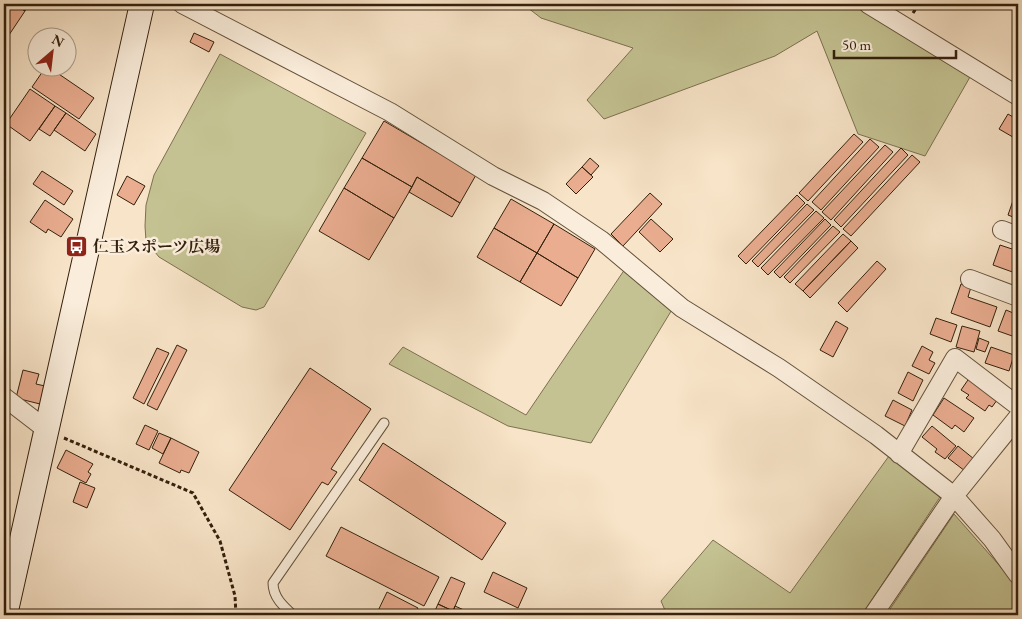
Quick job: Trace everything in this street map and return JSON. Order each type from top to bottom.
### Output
[{"type":"street","points":[[5,615],[142,4]]},
{"type":"street","points":[[182,4],[390,112],[493,176],[543,201],[601,240],[682,308],[779,368],[868,430],[954,496],[992,539],[1018,574]]},
{"type":"street","points":[[868,4],[1018,96]]},
{"type":"street","points":[[970,279],[1018,297]]},
{"type":"street","points":[[899,454],[955,358],[1018,406]]},
{"type":"street","points":[[4,397],[47,430]]},
{"type":"street","points":[[873,615],[954,496],[1018,417]]},
{"type":"lane","points":[[293,615],[280,602],[273,591],[274,583],[384,423]]},
{"type":"path","points":[[47,430],[193,493],[220,541],[235,596],[236,615]]},
{"type":"shaded area","points":[[523,4],[852,4],[970,77],[925,156],[858,134],[817,31],[775,56],[604,119],[587,100],[633,48],[541,18]]},
{"type":"shaded area","points":[[220,54],[366,133],[264,307],[256,310],[242,307],[159,257],[146,241],[146,205],[154,175]]},
{"type":"shaded area","points":[[625,269],[673,308],[591,443],[508,426],[389,364],[403,347],[526,415]]},
{"type":"shaded area","points":[[889,456],[940,497],[862,615],[667,615],[661,601],[713,540],[790,593]]},
{"type":"shaded area","points":[[954,514],[1013,581],[1018,590],[1018,615],[886,615]]},
{"type":"building","points":[[4,4],[14,4],[25,11],[7,38],[4,36]]},
{"type":"building","points":[[14,4],[30,4],[25,11]]},
{"type":"building","points":[[194,33],[214,42],[209,52],[190,42]]},
{"type":"building","points":[[38,78],[65,78],[94,98],[79,119],[32,87]]},
{"type":"building","points":[[30,89],[55,106],[30,141],[6,124]]},
{"type":"building","points":[[55,106],[66,113],[50,136],[39,129]]},
{"type":"building","points":[[66,113],[96,134],[85,151],[54,130]]},
{"type":"building","points":[[1008,114],[1018,120],[1018,140],[999,129]]},
{"type":"building","points":[[384,121],[476,175],[460,203],[417,177],[412,187],[362,158]]},
{"type":"building","points":[[854,134],[863,142],[808,201],[799,193]]},
{"type":"building","points":[[870,139],[879,147],[821,210],[812,202]]},
{"type":"building","points":[[885,145],[893,152],[831,220],[822,212]]},
{"type":"building","points":[[901,148],[908,155],[841,227],[834,220]]},
{"type":"building","points":[[912,155],[920,162],[851,236],[843,229]]},
{"type":"building","points":[[362,158],[412,187],[394,218],[344,188]]},
{"type":"building","points":[[590,158],[599,166],[591,175],[582,167]]},
{"type":"building","points":[[582,167],[593,177],[576,194],[566,184]]},
{"type":"building","points":[[42,171],[73,191],[64,205],[33,184]]},
{"type":"building","points":[[127,176],[145,186],[134,205],[117,195]]},
{"type":"building","points":[[417,177],[460,203],[452,217],[409,192]]},
{"type":"building","points":[[344,188],[394,218],[369,260],[319,231]]},
{"type":"building","points":[[1016,192],[1018,192],[1018,219],[1008,215]]},
{"type":"building","points":[[650,193],[662,204],[623,246],[611,234]]},
{"type":"building","points":[[797,195],[805,203],[746,264],[738,256]]},
{"type":"building","points":[[511,199],[554,224],[537,253],[494,228]]},
{"type":"building","points":[[45,200],[73,219],[61,237],[48,229],[46,233],[30,222]]},
{"type":"building","points":[[807,204],[814,210],[758,267],[752,261]]},
{"type":"building","points":[[816,211],[824,218],[768,275],[761,268]]},
{"type":"building","points":[[651,219],[673,239],[660,252],[639,232]]},
{"type":"building","points":[[825,219],[831,225],[780,278],[774,272]]},
{"type":"building","points":[[554,224],[595,249],[578,278],[537,253]]},
{"type":"building","points":[[833,226],[840,232],[790,283],[784,277]]},
{"type":"building","points":[[494,228],[537,253],[520,282],[477,257]]},
{"type":"building","points":[[843,234],[851,241],[803,291],[795,284]]},
{"type":"building","points":[[851,241],[858,248],[810,298],[803,291]]},
{"type":"building","points":[[1000,245],[1018,251],[1018,274],[993,265]]},
{"type":"building","points":[[537,253],[578,278],[561,306],[520,282]]},
{"type":"building","points":[[877,261],[886,269],[847,312],[838,303]]},
{"type":"building","points":[[961,284],[971,287],[968,297],[997,307],[990,327],[951,313]]},
{"type":"building","points":[[1006,310],[1018,315],[1018,338],[998,331]]},
{"type":"building","points":[[936,318],[957,325],[951,342],[930,334]]},
{"type":"building","points":[[836,321],[848,328],[833,357],[820,350]]},
{"type":"building","points":[[962,326],[980,331],[974,352],[956,347]]},
{"type":"building","points":[[979,338],[989,342],[985,352],[976,349]]},
{"type":"building","points":[[177,345],[187,350],[157,410],[147,405]]},
{"type":"building","points":[[922,346],[933,352],[929,360],[935,363],[929,374],[912,366]]},
{"type":"building","points":[[991,347],[1014,355],[1009,371],[985,363]]},
{"type":"building","points":[[157,348],[169,353],[144,404],[133,398]]},
{"type":"building","points":[[310,368],[371,409],[331,469],[337,472],[328,485],[322,482],[290,530],[229,490]]},
{"type":"building","points":[[23,370],[39,374],[36,384],[45,386],[40,404],[16,398]]},
{"type":"building","points":[[908,372],[923,380],[913,401],[898,393]]},
{"type":"building","points":[[970,377],[1000,396],[992,407],[989,405],[985,411],[966,398],[969,395],[961,390]]},
{"type":"building","points":[[944,398],[974,418],[964,432],[955,425],[952,429],[933,415]]},
{"type":"building","points":[[893,400],[912,410],[905,426],[885,416]]},
{"type":"building","points":[[145,425],[158,431],[149,450],[136,444]]},
{"type":"building","points":[[932,426],[956,446],[945,459],[935,452],[937,449],[922,437]]},
{"type":"building","points":[[159,433],[171,438],[163,454],[152,448]]},
{"type":"building","points":[[171,438],[199,452],[189,473],[181,470],[180,473],[159,463]]},
{"type":"building","points":[[383,443],[506,523],[482,560],[359,480]]},
{"type":"building","points":[[958,446],[974,459],[965,471],[948,458]]},
{"type":"building","points":[[66,450],[93,464],[88,472],[91,474],[86,483],[57,468]]},
{"type":"building","points":[[80,482],[95,488],[87,508],[73,502]]},
{"type":"building","points":[[341,527],[439,577],[424,606],[326,556]]},
{"type":"building","points":[[493,572],[527,588],[518,608],[484,592]]},
{"type":"building","points":[[451,577],[465,583],[453,611],[438,604]]},
{"type":"building","points":[[387,592],[418,608],[414,615],[376,615]]},
{"type":"building","points":[[438,604],[453,611],[451,615],[433,615]]},
{"type":"building","points":[[455,606],[475,615],[451,615]]},
{"type":"place","name":"仁玉スポーツ広場","points":[[77,246]]}]
